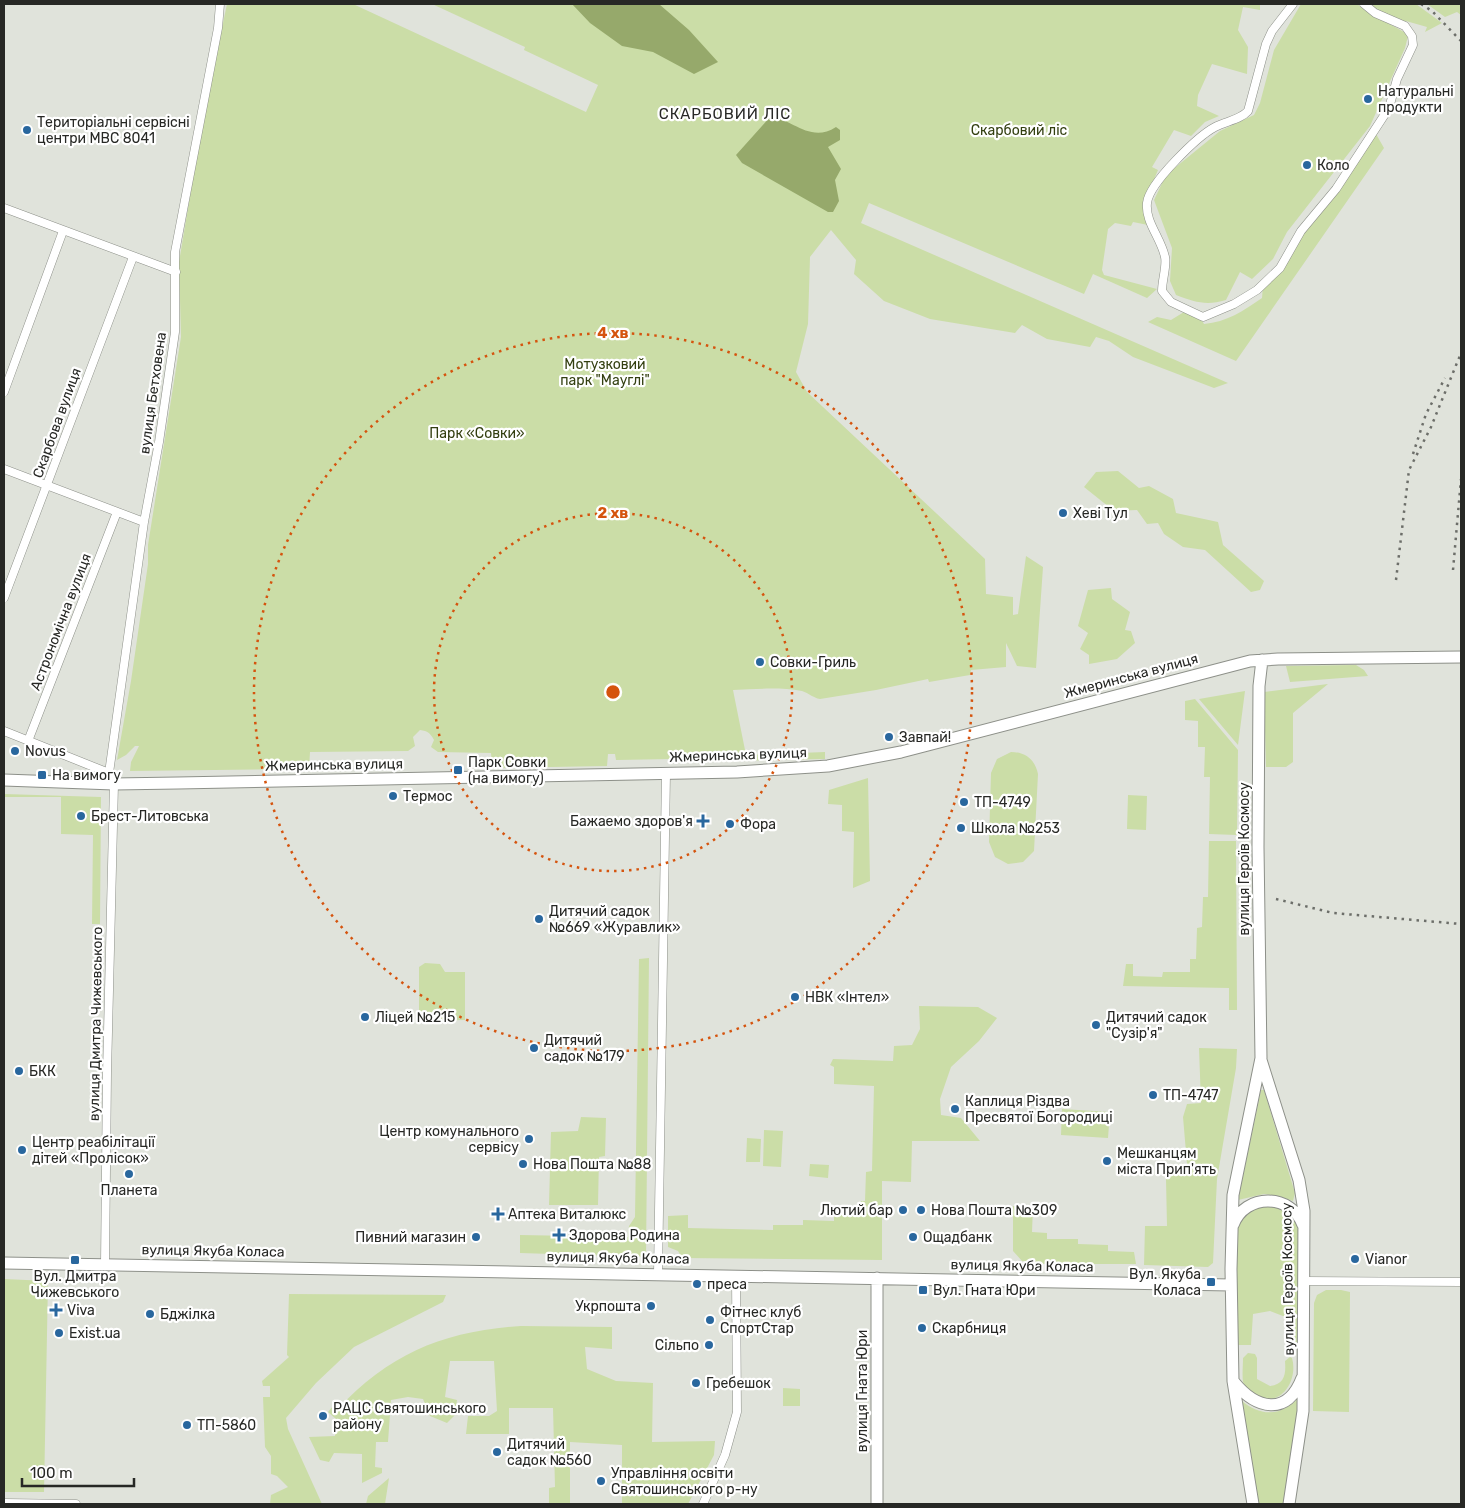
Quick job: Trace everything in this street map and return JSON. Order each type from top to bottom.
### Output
[{"type":"main road","name":"Жмеринська вулиця","points":[[4,780],[114,784],[746,771],[844,764],[901,752],[1223,667],[1262,660],[1461,657]]},
{"type":"main road","name":"вулиця Героїв Космосу","points":[[1253,1504],[1233,1381],[1231,1285],[1233,1195],[1261,1058],[1258,847],[1262,660]]},
{"type":"main road","name":"вулиця Героїв Космосу","points":[[1261,1058],[1299,1180],[1304,1228],[1303,1411],[1289,1504]]},
{"type":"main road","points":[[1232,1230],[1238,1216],[1250,1206],[1272,1201],[1292,1209],[1304,1228]]},
{"type":"main road","name":"вулиця Якуба Коласа","points":[[4,1263],[1231,1285]]},
{"type":"main road","name":"вулиця Гната Юри","points":[[877,1278],[877,1504]]},
{"type":"main road","points":[[1233,1381],[1252,1400],[1263,1404],[1275,1404],[1286,1401],[1294,1393],[1304,1371]]},
{"type":"street","points":[[1293,4],[1272,30],[1266,44],[1248,111],[1243,116],[1214,128],[1165,171],[1152,190],[1147,203],[1150,224],[1165,259],[1162,291],[1170,302],[1203,317],[1234,304],[1257,290],[1280,268],[1302,231],[1336,189],[1389,108],[1397,79],[1413,45],[1412,36],[1405,26],[1375,13],[1364,4]]},
{"type":"street","name":"вулиця Бетховена","points":[[109,773],[144,522],[160,442],[175,332],[175,252],[221,5]]},
{"type":"street","points":[[4,208],[134,258],[176,272]]},
{"type":"street","points":[[4,392],[64,231]]},
{"type":"street","name":"Скарбова вулиця","points":[[4,598],[134,258]]},
{"type":"street","points":[[4,469],[144,522]]},
{"type":"street","name":"Астрономічна вулиця","points":[[28,741],[117,512]]},
{"type":"street","points":[[4,732],[109,773],[114,784]]},
{"type":"street","points":[[658,1274],[666,773]]},
{"type":"street","name":"вулиця Дмитра Чижевського","points":[[106,1264],[106,1073],[114,784]]},
{"type":"street","points":[[703,1504],[725,1455],[737,1412],[736,1276]]},
{"type":"street","points":[[1304,1281],[1461,1282]]},
{"type":"street","points":[[4,1503],[76,1504]]},
{"type":"green space","name":"Парк «Совки»","points":[[227,4],[353,4],[586,112],[598,85],[524,50],[525,47],[432,4],[1260,4],[1260,10],[1243,7],[1238,30],[1248,47],[1247,74],[1212,64],[1198,95],[1197,106],[1219,116],[1205,122],[1191,136],[1174,130],[1152,167],[1158,170],[1144,203],[1148,225],[1133,222],[1131,226],[1115,223],[1108,229],[1102,270],[1104,275],[1157,289],[1147,298],[1093,274],[1084,294],[869,203],[861,223],[1228,383],[1214,388],[1133,357],[1109,341],[1096,337],[1090,347],[1047,339],[1022,325],[1015,333],[930,319],[884,301],[854,274],[856,260],[831,230],[810,257],[808,324],[796,372],[807,392],[985,559],[986,594],[1013,597],[1013,615],[1018,614],[1026,556],[1043,567],[1036,668],[1017,666],[1006,643],[1006,667],[971,670],[970,675],[929,682],[928,679],[820,699],[802,691],[785,689],[733,690],[746,755],[825,752],[825,759],[682,762],[680,752],[674,753],[672,759],[616,760],[615,754],[608,754],[607,766],[497,768],[492,764],[491,753],[438,752],[431,747],[434,740],[431,736],[427,732],[420,730],[413,737],[415,746],[408,751],[310,752],[309,769],[130,771],[131,762],[139,746],[135,746],[126,755],[117,760],[131,681],[148,564],[148,545],[181,337],[179,262],[203,118]]},
{"type":"green space","points":[[1301,4],[1357,4],[1404,32],[1408,36],[1405,48],[1370,126],[1287,232],[1273,259],[1252,279],[1240,272],[1226,300],[1212,303],[1201,302],[1176,295],[1170,281],[1172,248],[1154,200],[1166,175],[1220,131],[1254,115],[1260,103],[1274,50]]},
{"type":"green space","points":[[1374,4],[1416,4],[1442,23],[1425,32],[1427,27],[1406,21],[1405,24],[1376,11],[1372,7]]},
{"type":"green space","points":[[1427,4],[1461,4],[1461,15],[1457,12],[1445,17]]},
{"type":"green space","points":[[1376,134],[1384,148],[1236,361],[1148,322],[1157,317],[1171,320],[1184,312],[1201,319],[1204,324],[1212,323],[1234,315],[1262,298],[1263,285],[1293,249]]},
{"type":"green space","points":[[1118,471],[1139,488],[1149,486],[1173,499],[1176,513],[1218,522],[1223,545],[1264,581],[1260,590],[1251,592],[1205,550],[1183,547],[1164,534],[1158,523],[1147,524],[1137,510],[1114,511],[1084,487],[1096,472]]},
{"type":"green space","points":[[1111,588],[1112,599],[1130,612],[1125,630],[1131,631],[1135,643],[1117,659],[1089,664],[1089,655],[1080,649],[1088,633],[1078,626],[1088,590]]},
{"type":"green space","points":[[1356,665],[1364,670],[1368,676],[1290,682],[1286,666]]},
{"type":"green space","points":[[1328,684],[1293,713],[1293,762],[1286,767],[1266,767],[1264,692]]},
{"type":"green space","points":[[1245,691],[1238,745],[1199,699]]},
{"type":"green space","points":[[1195,699],[1238,750],[1237,835],[1209,834],[1210,777],[1204,777],[1205,747],[1198,747],[1198,721],[1185,720],[1185,701]]},
{"type":"green space","points":[[1011,752],[1021,753],[1029,758],[1035,765],[1038,774],[1034,851],[1023,862],[1008,864],[995,857],[989,842],[991,773],[997,759]]},
{"type":"green space","points":[[868,778],[870,881],[853,888],[854,832],[842,831],[842,805],[828,804],[829,790]]},
{"type":"green space","points":[[4,794],[101,797],[100,924],[92,924],[93,835],[61,834],[61,797],[4,797]]},
{"type":"green space","points":[[1128,795],[1147,796],[1146,830],[1127,829]]},
{"type":"green space","points":[[1209,841],[1236,841],[1237,1010],[1229,1010],[1229,988],[1123,986],[1126,964],[1133,964],[1133,976],[1162,977],[1163,972],[1190,972],[1190,959],[1196,959],[1197,928],[1202,927],[1203,897],[1208,897]]},
{"type":"green space","points":[[649,958],[646,1257],[520,1253],[520,1235],[628,1237],[629,1226],[635,1217],[639,959]]},
{"type":"green space","points":[[425,963],[440,964],[445,972],[465,972],[465,1020],[423,1021],[419,1017],[419,967]]},
{"type":"green space","points":[[919,1006],[978,1007],[997,1018],[979,1041],[951,1067],[940,1099],[941,1115],[961,1118],[980,1141],[912,1141],[911,1182],[882,1181],[882,1260],[682,1258],[678,1251],[668,1247],[668,1216],[688,1215],[688,1228],[773,1230],[773,1225],[803,1225],[803,1220],[834,1221],[834,1215],[860,1215],[861,1201],[865,1201],[866,1172],[872,1171],[874,1086],[834,1084],[834,1067],[830,1065],[833,1059],[893,1061],[894,1046],[912,1045],[920,1029]]},
{"type":"green space","points":[[1199,1048],[1237,1049],[1236,1068],[1217,1179],[1213,1263],[1208,1267],[1144,1265],[1145,1226],[1167,1226],[1166,1179],[1171,1165],[1187,1164],[1183,1117],[1187,1104],[1201,1103]]},
{"type":"green space","points":[[1261,1090],[1264,1090],[1295,1193],[1293,1201],[1279,1196],[1264,1194],[1238,1200]]},
{"type":"green space","points":[[1062,1109],[1110,1112],[1108,1138],[1061,1135]]},
{"type":"green space","points":[[581,1117],[606,1118],[605,1156],[599,1157],[598,1205],[549,1205],[551,1132],[578,1131]]},
{"type":"green space","points":[[764,1130],[783,1131],[781,1167],[763,1166]]},
{"type":"green space","points":[[747,1138],[761,1139],[760,1162],[746,1162]]},
{"type":"green space","points":[[810,1164],[829,1165],[828,1178],[809,1176]]},
{"type":"green space","points":[[1013,1206],[1033,1206],[1032,1232],[1047,1233],[1047,1239],[1078,1239],[1078,1244],[1108,1245],[1108,1251],[1134,1252],[1136,1264],[1045,1264],[1022,1261],[1013,1251]]},
{"type":"green space","points":[[1256,1206],[1284,1208],[1298,1222],[1301,1346],[1297,1349],[1288,1346],[1288,1318],[1270,1311],[1253,1314],[1251,1345],[1236,1345],[1235,1229],[1241,1218]]},
{"type":"green space","points":[[4,1279],[48,1281],[44,1492],[4,1492]]},
{"type":"green space","points":[[1326,1290],[1350,1292],[1349,1412],[1313,1411],[1314,1303],[1317,1295]]},
{"type":"green space","points":[[289,1294],[446,1295],[443,1302],[354,1347],[316,1383],[286,1418],[288,1429],[322,1504],[270,1504],[271,1495],[288,1487],[277,1476],[271,1474],[271,1456],[265,1447],[263,1397],[270,1397],[270,1386],[263,1386],[262,1381],[289,1357],[287,1355]]},
{"type":"green space","points":[[521,1326],[612,1327],[612,1349],[585,1347],[587,1369],[616,1381],[653,1383],[652,1442],[715,1441],[714,1455],[688,1504],[622,1504],[622,1445],[570,1442],[570,1504],[549,1504],[549,1488],[555,1487],[553,1408],[509,1408],[509,1434],[466,1434],[468,1416],[489,1416],[497,1411],[494,1361],[450,1361],[445,1397],[457,1400],[455,1415],[447,1423],[430,1416],[423,1399],[408,1397],[391,1400],[388,1442],[376,1442],[375,1467],[382,1468],[382,1473],[362,1483],[362,1454],[334,1453],[329,1462],[320,1460],[309,1437],[335,1436],[336,1419],[328,1412],[333,1406],[338,1409],[378,1373],[399,1359],[421,1348],[468,1333]]},
{"type":"green space","points":[[1248,1353],[1255,1354],[1257,1358],[1257,1379],[1270,1386],[1282,1381],[1285,1374],[1285,1361],[1290,1357],[1292,1358],[1292,1376],[1285,1391],[1271,1399],[1263,1398],[1254,1394],[1245,1386],[1243,1382],[1243,1358]]},
{"type":"green space","points":[[783,1388],[800,1389],[800,1406],[783,1406]]},
{"type":"green space","points":[[1300,1396],[1283,1504],[1259,1504],[1241,1400],[1256,1410],[1272,1412],[1286,1408]]},
{"type":"green space","points":[[389,1478],[385,1504],[366,1504],[368,1496]]},
{"type":"shaded area","points":[[572,4],[659,4],[689,30],[718,62],[694,74],[653,52],[622,46],[590,23]]},
{"type":"shaded area","points":[[770,117],[786,121],[809,132],[818,133],[836,127],[840,130],[840,140],[828,147],[841,169],[835,180],[839,201],[833,212],[828,212],[742,163],[736,155]]},
{"type":"railway","points":[[1421,4],[1432,11],[1461,41]]},
{"type":"railway","points":[[1396,580],[1409,470],[1431,427],[1461,353]]},
{"type":"railway","points":[[1413,454],[1426,414],[1445,378]]},
{"type":"railway","points":[[1453,570],[1461,479]]},
{"type":"railway","points":[[1276,899],[1333,913],[1461,924]]},
{"type":"place","name":"Натуральні продукти","points":[[1368,99]]},
{"type":"place","name":"Територіальні сервісні центри МВС 8041","points":[[27,130]]},
{"type":"place","name":"Коло","points":[[1307,165]]},
{"type":"place","name":"Хеві Тул","points":[[1063,513]]},
{"type":"place","name":"Совки-Гриль","points":[[760,662]]},
{"type":"place","name":"Завпай!","points":[[889,737]]},
{"type":"place","name":"Novus","points":[[15,751]]},
{"type":"place","name":"Парк Совки (на вимогу)","points":[[458,770]]},
{"type":"place","name":"На вимогу","points":[[42,775]]},
{"type":"place","name":"Термос","points":[[393,796]]},
{"type":"place","name":"ТП-4749","points":[[964,802]]},
{"type":"place","name":"Брест-Литовська","points":[[81,816]]},
{"type":"place","name":"Бажаемо здоров'я","points":[[703,821]]},
{"type":"place","name":"Фора","points":[[730,824]]},
{"type":"place","name":"Школа №253","points":[[961,828]]},
{"type":"place","name":"Дитячий садок №669 «Журавлик»","points":[[539,919]]},
{"type":"place","name":"НВК «Інтел»","points":[[795,997]]},
{"type":"place","name":"Ліцей №215","points":[[365,1017]]},
{"type":"place","name":"Дитячий садок \"Сузір'я\"","points":[[1096,1025]]},
{"type":"place","name":"Дитячий садок №179","points":[[534,1048]]},
{"type":"place","name":"БКК","points":[[19,1071]]},
{"type":"place","name":"ТП-4747","points":[[1153,1095]]},
{"type":"place","name":"Каплиця Різдва Пресвятої Богородиці","points":[[955,1109]]},
{"type":"place","name":"Центр комунального сервісу","points":[[529,1139]]},
{"type":"place","name":"Центр реабілітації дітей «Пролісок»","points":[[22,1150]]},
{"type":"place","name":"Мешканцям міста Прип'ять","points":[[1107,1161]]},
{"type":"place","name":"Нова Пошта №88","points":[[523,1164]]},
{"type":"place","name":"Планета","points":[[129,1174]]},
{"type":"place","name":"Лютий бар","points":[[903,1210]]},
{"type":"place","name":"Нова Пошта №309","points":[[921,1210]]},
{"type":"place","name":"Аптека Виталюкс","points":[[498,1214]]},
{"type":"place","name":"Здорова Родина","points":[[559,1235]]},
{"type":"place","name":"Пивний магазин","points":[[476,1237]]},
{"type":"place","name":"Ощадбанк","points":[[913,1237]]},
{"type":"place","name":"Vianor","points":[[1355,1259]]},
{"type":"place","name":"Вул. Дмитра Чижевського","points":[[75,1260]]},
{"type":"place","name":"Вул. Якуба Коласа","points":[[1211,1282]]},
{"type":"place","name":"преса","points":[[697,1284]]},
{"type":"place","name":"Вул. Гната Юри","points":[[923,1290]]},
{"type":"place","name":"Укрпошта","points":[[651,1306]]},
{"type":"place","name":"Viva","points":[[56,1310]]},
{"type":"place","name":"Бджілка","points":[[150,1314]]},
{"type":"place","name":"Фітнес клуб СпортСтар","points":[[710,1320]]},
{"type":"place","name":"Скарбниця","points":[[922,1328]]},
{"type":"place","name":"Exist.ua","points":[[59,1333]]},
{"type":"place","name":"Сільпо","points":[[709,1345]]},
{"type":"place","name":"Гребешок","points":[[696,1383]]},
{"type":"place","name":"РАЦС Святошинського району","points":[[323,1416]]},
{"type":"place","name":"ТП-5860","points":[[187,1425]]},
{"type":"place","name":"Дитячий садок №560","points":[[497,1452]]},
{"type":"place","name":"Управління освіти Святошинського р-ну","points":[[601,1481]]},
{"type":"district","name":"СКАРБОВИЙ ЛІС","points":[[725,114]]},
{"type":"park label","name":"Скарбовий ліс","points":[[1019,130]]},
{"type":"park label","name":"Мотузковий парк \"Мауглі\"","points":[[605,372]]}]
